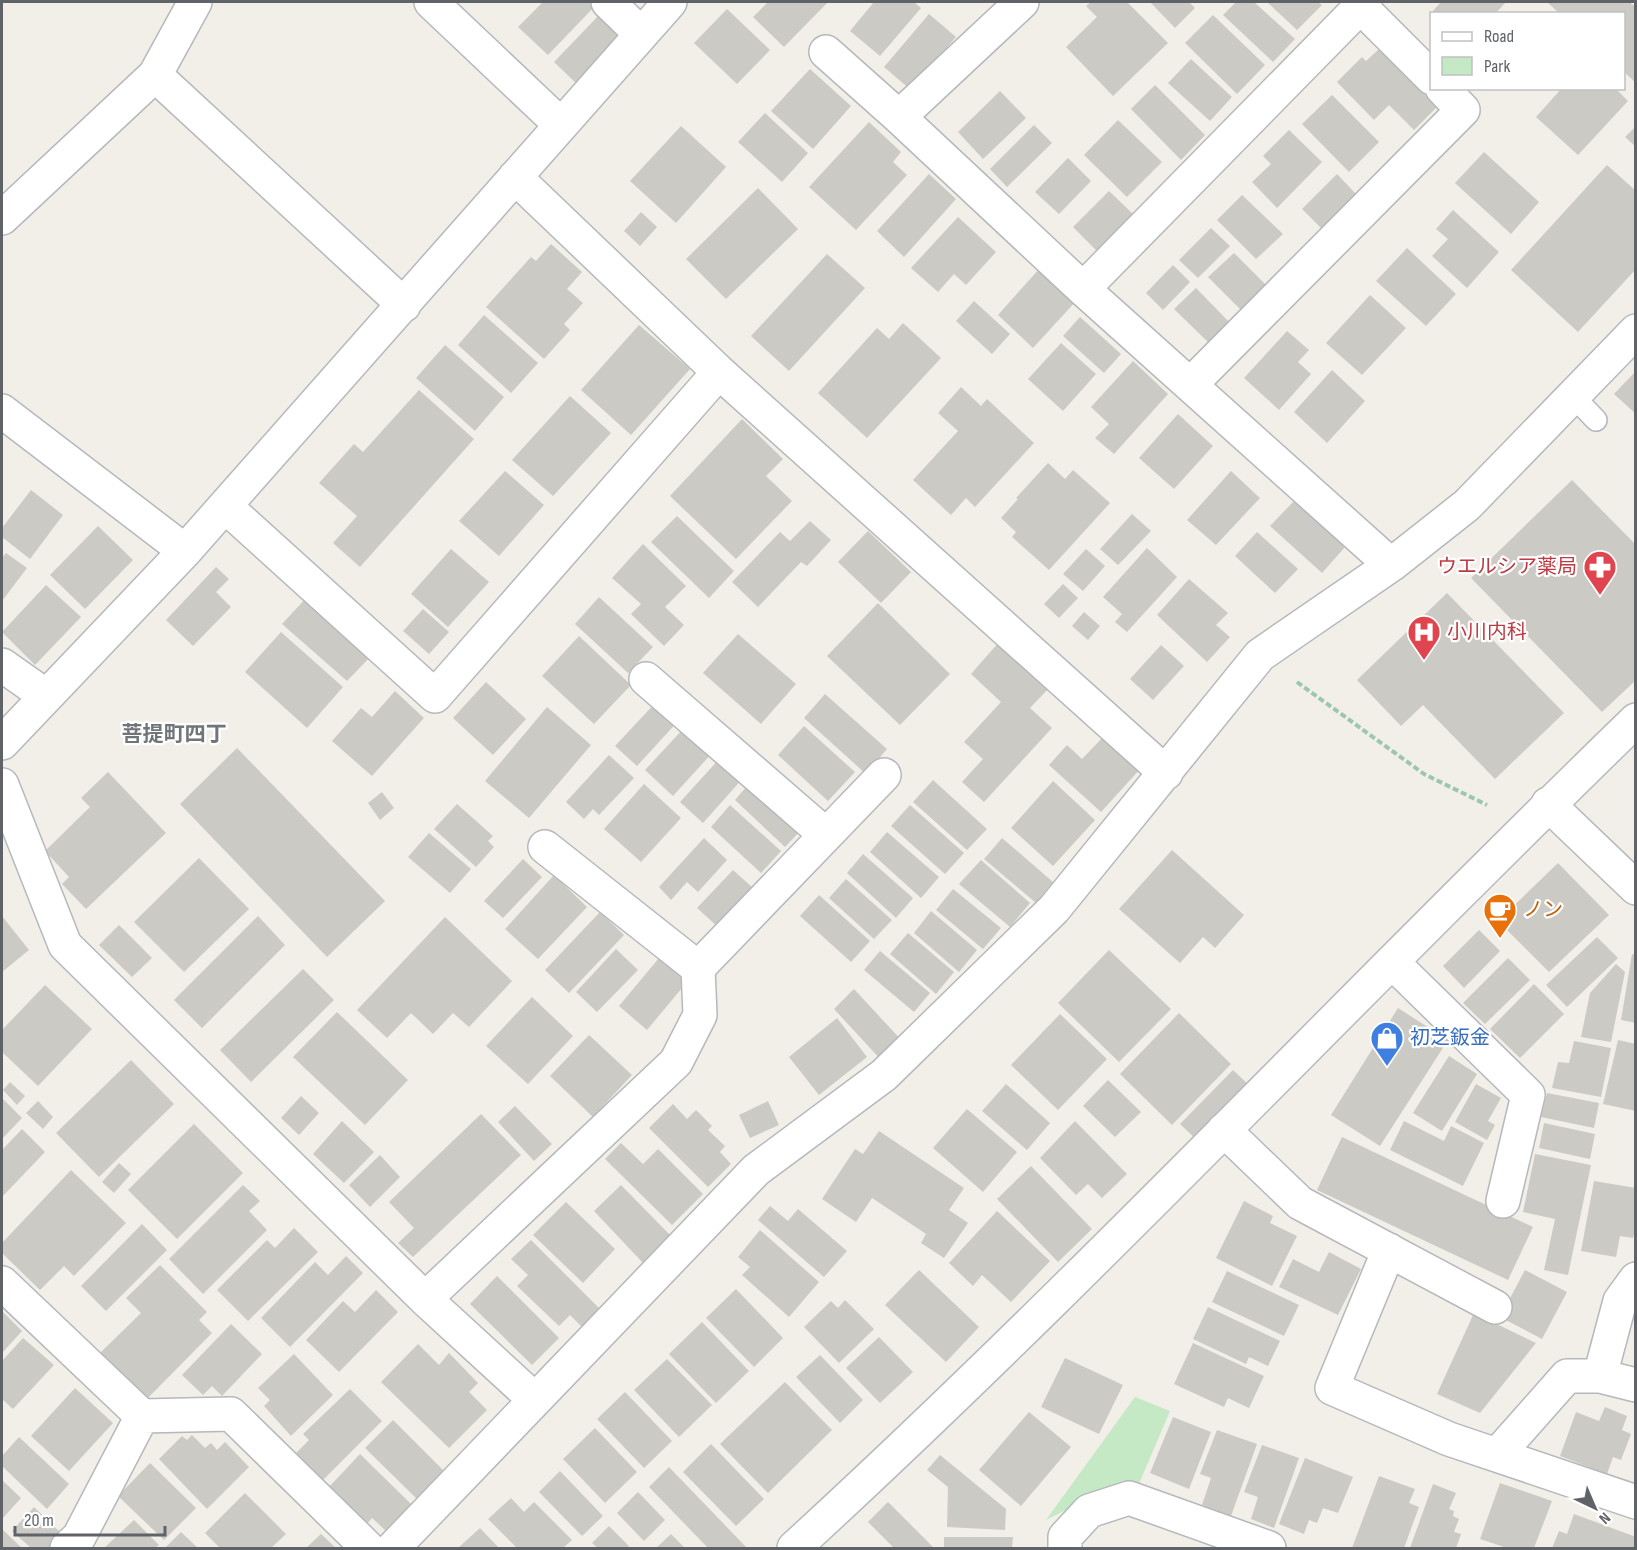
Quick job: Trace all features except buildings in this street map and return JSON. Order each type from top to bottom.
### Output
[{"type":"street","points":[[2,218],[155,75],[195,2]]},
{"type":"street","points":[[431,2],[561,125]]},
{"type":"street","points":[[608,2],[641,34]]},
{"type":"street","points":[[2,743],[185,551],[670,2]]},
{"type":"street","points":[[899,117],[1022,2]]},
{"type":"street","points":[[1083,290],[1362,4],[1430,77]]},
{"type":"street","points":[[826,52],[899,117],[1083,290],[1391,565]]},
{"type":"street","points":[[155,75],[404,305]]},
{"type":"street","points":[[1190,385],[1463,110],[1444,90]]},
{"type":"street","points":[[515,177],[719,372],[1166,773]]},
{"type":"street","points":[[393,1548],[756,1170],[884,1075],[1054,909],[1260,655],[1391,565],[1467,505],[1635,331]]},
{"type":"street","points":[[225,506],[435,696],[719,372]]},
{"type":"street","points":[[2,411],[185,551]]},
{"type":"street","points":[[2,665],[46,696]]},
{"type":"street","points":[[646,679],[826,835]]},
{"type":"street","points":[[794,1548],[884,1466],[1635,720]]},
{"type":"street","points":[[425,1299],[676,1062],[700,1015],[698,968],[884,775]]},
{"type":"street","points":[[2,785],[65,945],[425,1299],[534,1399]]},
{"type":"street","points":[[1538,815],[1635,888]]},
{"type":"street","points":[[545,847],[698,968]]},
{"type":"street","points":[[1392,962],[1528,1095],[1503,1201]]},
{"type":"street","points":[[1224,1130],[1300,1203],[1495,1307]]},
{"type":"street","points":[[1389,1251],[1332,1388],[1449,1439],[1635,1502]]},
{"type":"street","points":[[1600,1376],[1620,1301],[1635,1279]]},
{"type":"street","points":[[2,1283],[142,1416],[231,1414],[368,1548]]},
{"type":"street","points":[[1497,1455],[1567,1376],[1600,1376],[1635,1385]]},
{"type":"street","points":[[68,1548],[79,1537],[142,1416]]},
{"type":"street","points":[[1065,1548],[1065,1537],[1089,1511],[1129,1498],[1269,1548]]},
{"type":"lane","points":[[1573,396],[1596,420]]},
{"type":"path","points":[[1260,655],[1424,774],[1538,815]]},
{"type":"green space","points":[[1135,1397],[1170,1411],[1138,1486],[1123,1481],[1046,1520]]},
{"type":"place","name":"ウエルシア薬局","points":[[1600,596]]},
{"type":"place","name":"小川内科","points":[[1424,661]]},
{"type":"place","name":"ノン","points":[[1500,939]]},
{"type":"place","name":"初芝鈑金","points":[[1387,1067]]},
{"type":"district","name":"菩提町四丁","points":[[174,734]]}]
